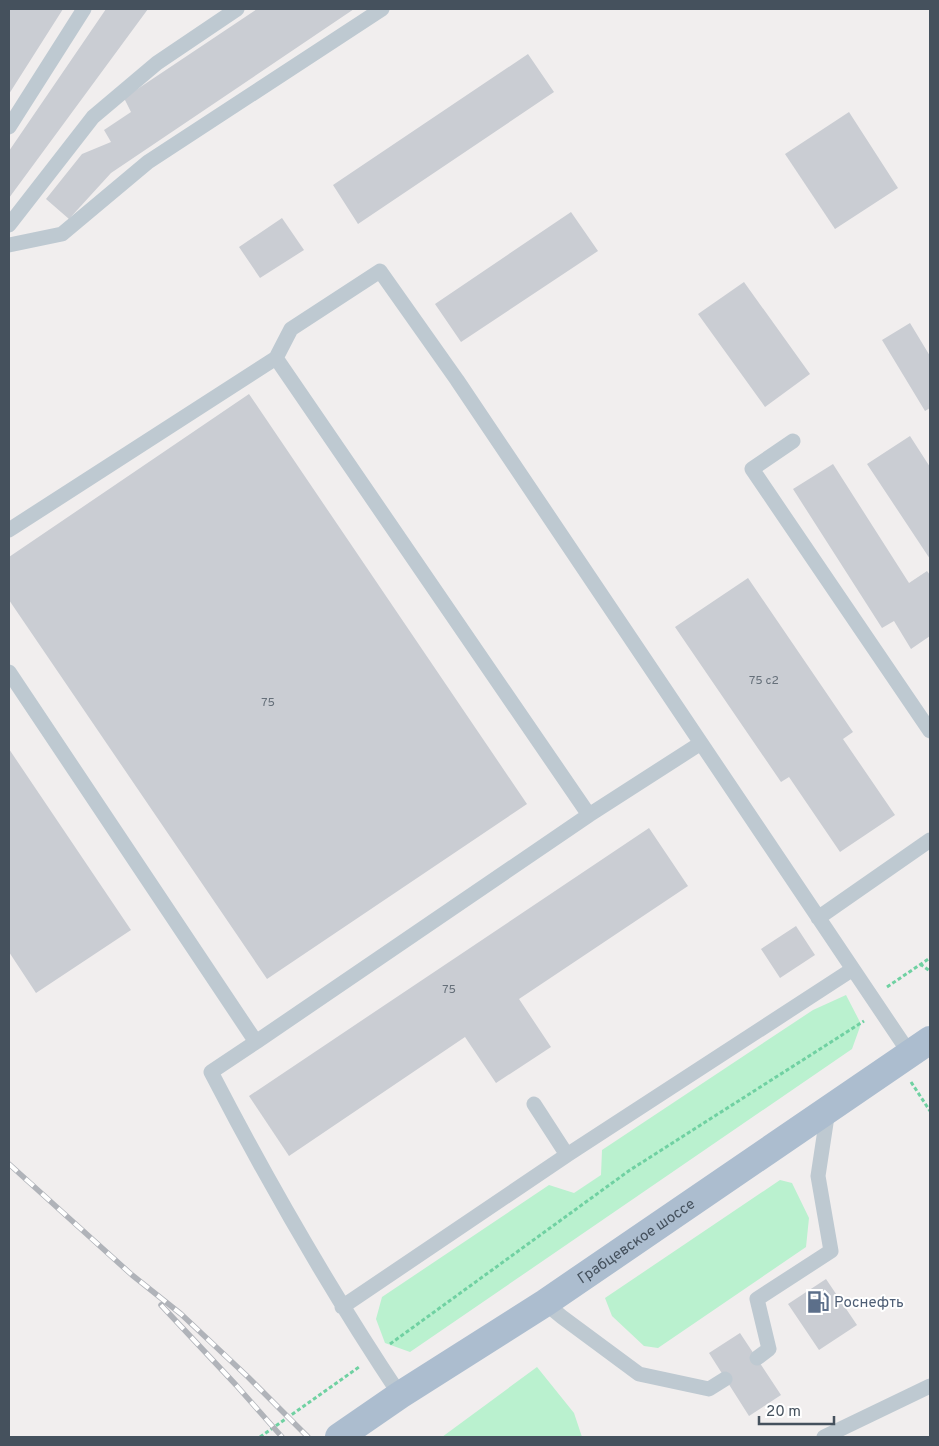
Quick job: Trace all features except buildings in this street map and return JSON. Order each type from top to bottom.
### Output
[{"type":"main road","name":"Грабцевское шоссе","points":[[339,1437],[400,1395],[545,1303],[920,1047]]},
{"type":"lane","points":[[9,127],[84,9]]},
{"type":"lane","points":[[9,225],[93,118],[158,63],[237,9]]},
{"type":"lane","points":[[9,245],[62,234],[148,162],[382,9]]},
{"type":"lane","points":[[9,530],[276,358],[291,329],[380,270],[457,380],[872,998],[920,1047]]},
{"type":"lane","points":[[276,358],[589,815]]},
{"type":"lane","points":[[793,441],[752,469],[930,731]]},
{"type":"lane","points":[[9,672],[256,1042]]},
{"type":"lane","points":[[400,1395],[342,1307],[259,1164],[211,1072],[589,815],[701,743]]},
{"type":"lane","points":[[818,918],[930,840]]},
{"type":"lane","points":[[342,1307],[567,1155],[853,969]]},
{"type":"lane","points":[[534,1104],[567,1155]]},
{"type":"lane","points":[[757,1358],[769,1349],[757,1299],[831,1251],[818,1176],[828,1110]]},
{"type":"lane","points":[[545,1303],[639,1374],[709,1389],[725,1378]]},
{"type":"lane","points":[[824,1437],[930,1386]]},
{"type":"path","points":[[260,1437],[630,1170],[867,1019],[872,998],[930,958]]},
{"type":"path","points":[[920,964],[930,971]]},
{"type":"green space","points":[[846,995],[861,1024],[852,1049],[410,1352],[385,1343],[376,1319],[382,1297],[549,1185],[574,1193],[601,1175],[602,1150],[813,1010]]},
{"type":"green space","points":[[780,1180],[792,1183],[809,1218],[806,1247],[658,1348],[644,1346],[612,1316],[605,1298]]},
{"type":"green space","points":[[537,1367],[574,1413],[582,1437],[442,1437]]},
{"type":"railway","points":[[9,1164],[132,1275],[181,1314],[308,1437]]},
{"type":"railway","points":[[161,1305],[282,1437]]},
{"type":"place","name":"Роснефть","points":[[818,1302]]}]
